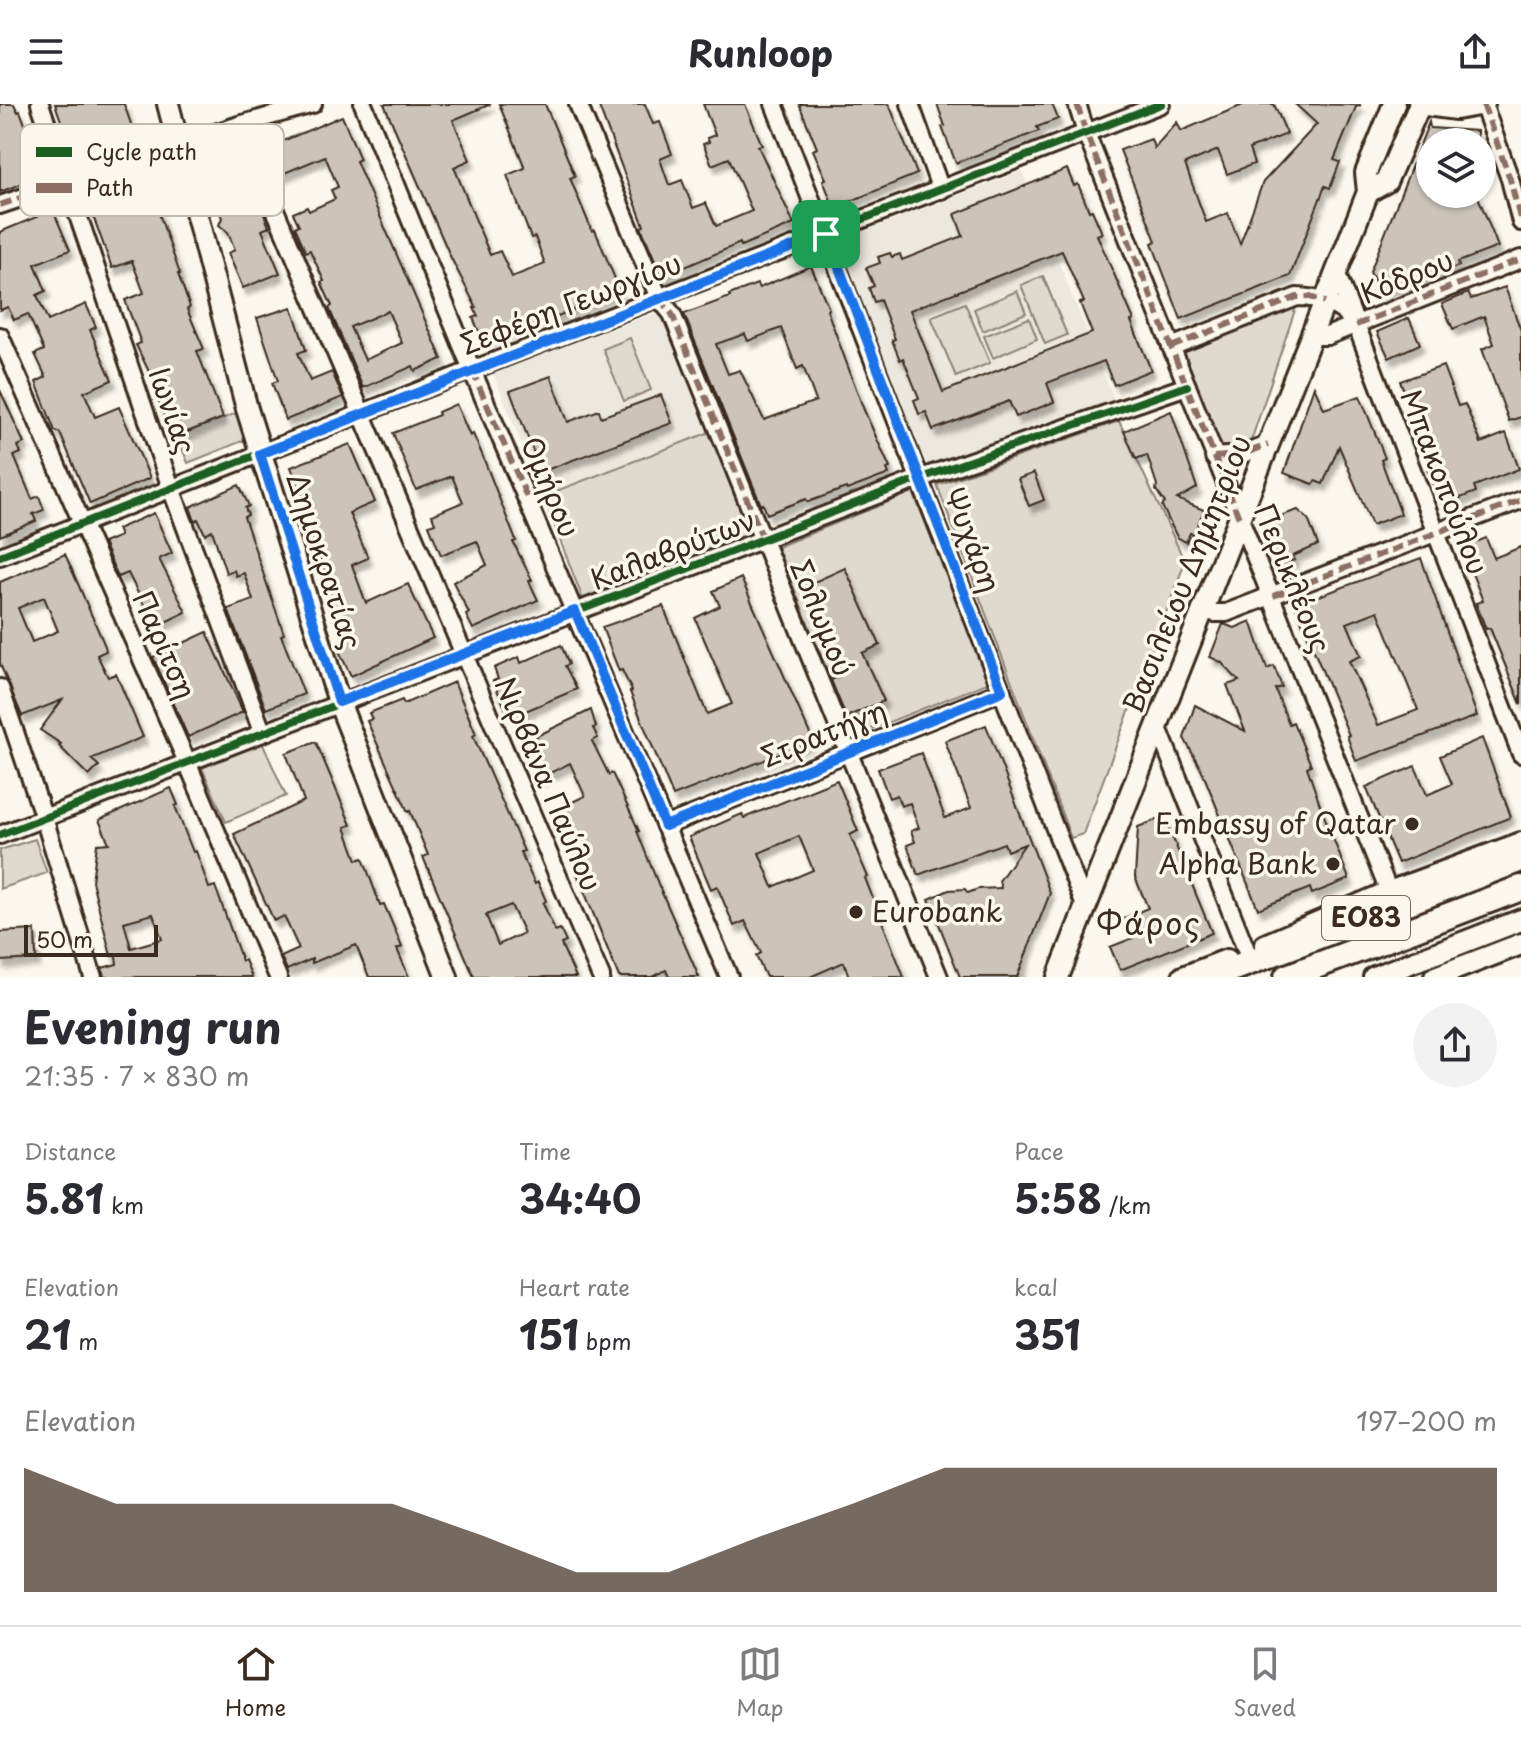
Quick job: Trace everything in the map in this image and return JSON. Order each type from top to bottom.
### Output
[{"type":"main road","name":"ΕΟ83","points":[[1211,977],[1521,859]]},
{"type":"main road","name":"ΕΟ83","points":[[1287,977],[1521,888]]},
{"type":"street","name":"Ιωνίας","points":[[40,104],[47,124]]},
{"type":"street","name":"Δημοκρατίας","points":[[168,104],[174,124]]},
{"type":"street","points":[[243,124],[313,104]]},
{"type":"street","name":"Ομήρου","points":[[363,104],[729,977]]},
{"type":"street","name":"Σολωμού","points":[[578,104],[659,298],[672,314],[939,977]]},
{"type":"street","name":"Ψυχάρη","points":[[774,104],[1085,906]]},
{"type":"street","points":[[910,104],[941,190]]},
{"type":"street","name":"Περικλέους","points":[[1077,104],[1214,457],[1273,596],[1389,892]]},
{"type":"street","name":"Σεφέρη Γεωργίου","points":[[0,556],[1161,104]]},
{"type":"street","name":"Βασιλείου Δημητρίου","points":[[1058,977],[1368,192],[1366,173],[1394,104]]},
{"type":"street","points":[[1419,104],[1456,109],[1483,104],[1510,179],[1521,222]]},
{"type":"street","name":"Βασιλείου Δημητρίου","points":[[1368,192],[1386,182],[1419,104]]},
{"type":"street","points":[[0,205],[20,198]]},
{"type":"street","name":"Ιωνίας","points":[[79,216],[171,488],[262,731]]},
{"type":"street","name":"Δημοκρατίας","points":[[199,216],[260,454],[339,702],[447,977]]},
{"type":"street","name":"Νιρβάνα Παύλου","points":[[278,216],[601,977]]},
{"type":"street","name":"Κόδρου","points":[[1311,336],[1327,336],[1521,259]]},
{"type":"street","name":"Μπακοπούλου","points":[[1336,272],[1521,754]]},
{"type":"street","points":[[1171,347],[1297,297],[1325,302],[1345,312],[1356,325]]},
{"type":"street","name":"Παρίτση","points":[[0,336],[278,977]]},
{"type":"street","name":"Καλαβρύτων","points":[[0,835],[921,478],[1187,386]]},
{"type":"street","points":[[1214,457],[1240,455],[1268,445]]},
{"type":"street","points":[[1203,608],[1214,613],[1226,613],[1521,500]]},
{"type":"street","points":[[0,688],[93,977]]},
{"type":"street","name":"Στρατήγη","points":[[665,826],[1002,691]]},
{"type":"street","points":[[1157,725],[1247,952]]},
{"type":"street","points":[[1183,977],[1389,892],[1521,843]]},
{"type":"street","points":[[1374,977],[1521,920]]},
{"type":"street","points":[[1435,977],[1460,973],[1521,944]]},
{"type":"street","points":[[1070,946],[1070,966],[1074,977]]},
{"type":"shaded area","points":[[1022,171],[1115,402],[928,468],[837,242]]},
{"type":"shaded area","points":[[1043,276],[1067,335],[1045,344],[1021,285]]},
{"type":"shaded area","points":[[1017,291],[1026,313],[983,331],[974,309]]},
{"type":"shaded area","points":[[965,303],[990,363],[956,377],[931,317]]},
{"type":"shaded area","points":[[1297,304],[1249,447],[1221,450],[1179,349]]},
{"type":"shaded area","points":[[661,311],[710,432],[543,496],[493,373]]},
{"type":"shaded area","points":[[1029,318],[1037,339],[993,358],[984,336]]},
{"type":"shaded area","points":[[630,338],[651,390],[624,401],[603,349]]},
{"type":"shaded area","points":[[247,409],[255,436],[188,463],[177,436]]},
{"type":"shaded area","points":[[1119,421],[1185,562],[1083,834],[1071,838],[937,485]]},
{"type":"shaded area","points":[[710,432],[751,538],[584,602],[543,496]]},
{"type":"shaded area","points":[[913,492],[990,682],[854,736],[777,547]]},
{"type":"shaded area","points":[[262,742],[286,796],[226,822],[202,768]]},
{"type":"shaded area","points":[[35,839],[47,873],[0,889],[0,850]]},
{"type":"building","points":[[0,104],[14,104],[25,124],[20,124],[20,184],[0,192]]},
{"type":"building","points":[[55,104],[124,104],[131,124],[62,124]]},
{"type":"building","points":[[384,104],[491,104],[453,120],[470,160],[454,167],[490,255],[500,251],[512,277],[545,264],[535,237],[531,238],[507,175],[525,168],[499,104],[545,104],[575,176],[570,178],[620,291],[543,322],[542,318],[487,340],[484,332],[480,334],[473,318],[478,316],[476,307],[451,258]]},
{"type":"building","points":[[598,104],[645,104],[653,124],[660,122],[672,154],[660,159],[669,185],[682,180],[693,208],[706,203],[716,226],[752,211],[729,158],[712,165],[703,144],[715,135],[703,104],[745,104],[762,145],[758,146],[794,224],[741,246],[740,243],[662,277]]},
{"type":"building","points":[[799,104],[889,104],[917,174],[834,208],[813,150],[817,148]]},
{"type":"building","points":[[937,104],[1052,104],[1058,119],[1037,127],[1039,131],[956,163]]},
{"type":"building","points":[[1245,104],[1274,104],[1287,134],[1249,149],[1254,164],[1227,174],[1218,150],[1185,164],[1206,222],[1228,213],[1240,244],[1263,182],[1317,124],[1295,104],[1361,105],[1356,107],[1334,160],[1340,162],[1330,188],[1325,186],[1290,276],[1181,319],[1152,243],[1156,241],[1120,150],[1151,139],[1154,148],[1177,122],[1181,131]]},
{"type":"building","points":[[342,116],[360,159],[356,161],[442,359],[415,371],[413,366],[363,388],[329,308],[332,306],[321,282],[324,281],[295,227],[299,225],[293,213],[307,207],[309,211],[335,199],[331,190],[338,187],[325,156],[284,173],[284,141]],"holes":[[[388,311],[402,343],[365,360],[350,327]]]},
{"type":"building","points":[[1416,155],[1416,208],[1483,208],[1498,247],[1458,262],[1459,266],[1380,292],[1370,272]]},
{"type":"building","points":[[1067,169],[1074,186],[1078,184],[1102,233],[1097,235],[1134,320],[1131,321],[1151,370],[1114,385],[1104,361],[1047,383],[1054,402],[1016,417],[1009,401],[933,430],[926,412],[919,414],[914,400],[919,398],[892,340],[895,339],[880,300],[874,302],[869,288],[874,286],[866,268],[880,263],[878,257],[890,253],[892,257],[900,254],[902,260],[963,236],[955,214]],"holes":[[[1062,251],[1084,302],[1080,303],[1092,333],[943,392],[910,310]]]},
{"type":"building","points":[[39,216],[56,216],[70,250],[35,264],[46,291],[37,295],[48,321],[86,304],[96,327],[90,330],[112,380],[84,392],[95,417],[119,407],[150,478],[90,504],[60,433],[55,431],[36,382],[46,377],[35,354],[44,350],[28,314],[14,320],[8,307],[0,310],[0,232]]},
{"type":"building","points":[[93,216],[160,216],[190,307],[187,309],[204,349],[197,351],[223,418],[177,436],[170,418],[166,419],[158,399],[162,398],[136,345],[141,343],[125,300],[144,293],[132,261],[112,268]]},
{"type":"building","points":[[265,216],[269,227],[262,230],[280,273],[243,288],[228,253],[235,250],[228,232],[219,225],[222,218]]},
{"type":"building","points":[[811,266],[864,410],[890,468],[887,469],[889,474],[767,514],[684,314],[757,284],[759,288]],"holes":[[[781,328],[797,369],[803,366],[816,401],[764,420],[740,370],[728,374],[716,344],[745,334],[748,341]]]},
{"type":"building","points":[[1505,287],[1521,331],[1521,417],[1509,421],[1482,349],[1494,344],[1484,316],[1453,329],[1442,304],[1468,293],[1471,299]]},
{"type":"building","points":[[292,307],[306,350],[298,353],[310,381],[332,372],[343,397],[286,420],[272,383],[278,381],[257,318]]},
{"type":"building","points":[[1409,318],[1420,344],[1389,358],[1377,332]]},
{"type":"building","points":[[1443,366],[1458,406],[1465,404],[1481,443],[1506,433],[1519,469],[1474,486],[1476,492],[1448,503],[1438,497],[1427,469],[1435,466],[1400,381]]},
{"type":"building","points":[[551,376],[568,422],[599,410],[601,417],[661,395],[672,423],[541,472],[510,391]]},
{"type":"building","points":[[1314,386],[1324,409],[1360,396],[1385,458],[1381,460],[1401,514],[1372,525],[1339,446],[1323,484],[1315,481],[1313,484],[1284,473]]},
{"type":"building","points":[[0,390],[24,443],[18,446],[21,453],[14,456],[32,499],[39,496],[44,510],[33,514],[36,521],[0,536]]},
{"type":"building","points":[[456,404],[481,452],[516,541],[513,542],[532,580],[529,581],[538,600],[473,629],[466,615],[469,613],[453,582],[487,565],[477,541],[441,555],[429,525],[435,523],[432,515],[463,502],[452,476],[416,490],[393,433],[439,415],[438,412]]},
{"type":"building","points":[[1171,411],[1197,488],[1177,499],[1204,510],[1194,534],[1190,533],[1186,542],[1177,537],[1162,506],[1165,503],[1156,490],[1147,455],[1136,459],[1124,431]]},
{"type":"building","points":[[350,444],[375,502],[349,513],[368,558],[352,565],[366,603],[408,584],[433,638],[351,676],[339,651],[347,648],[326,590],[332,588],[312,540],[317,538],[291,467]]},
{"type":"building","points":[[1034,473],[1044,500],[1029,506],[1018,479]]},
{"type":"building","points":[[239,485],[249,506],[245,508],[248,515],[244,517],[284,634],[281,635],[304,694],[266,709],[228,609],[253,600],[244,573],[236,576],[234,570],[226,573],[212,530],[205,534],[198,519],[195,521],[190,507]]},
{"type":"building","points":[[1298,510],[1308,519],[1318,545],[1293,556],[1295,560],[1281,563],[1271,537],[1279,533],[1271,519]]},
{"type":"building","points":[[154,513],[172,553],[159,559],[186,612],[155,627],[128,573],[118,577],[103,543],[120,536],[117,529]]},
{"type":"building","points":[[1486,538],[1494,558],[1521,547],[1521,704],[1490,628],[1486,629],[1476,603],[1483,601],[1462,548]]},
{"type":"building","points":[[65,554],[105,646],[106,651],[97,655],[108,677],[116,674],[143,737],[91,759],[99,766],[89,776],[59,746],[61,744],[40,730],[62,700],[22,716],[0,664],[0,582]],"holes":[[[44,597],[58,631],[32,642],[18,608]]]},
{"type":"building","points":[[1421,558],[1477,716],[1356,761],[1349,735],[1295,605]],"holes":[[[1378,611],[1418,710],[1378,725],[1349,661],[1361,656],[1347,623]]]},
{"type":"building","points":[[845,568],[880,645],[862,653],[884,701],[846,717],[831,680],[840,676],[836,669],[843,666],[805,586]]},
{"type":"building","points":[[741,578],[813,741],[673,796],[632,691],[622,670],[619,671],[602,627],[663,606],[707,714],[732,704],[695,618],[720,606],[713,591]]},
{"type":"building","points":[[1251,621],[1267,669],[1274,666],[1282,687],[1275,689],[1311,765],[1307,767],[1349,879],[1312,894],[1310,888],[1258,909],[1202,771],[1184,738],[1195,705],[1245,731],[1227,685],[1239,681],[1221,662],[1210,657],[1223,624],[1235,628]]},
{"type":"building","points":[[207,632],[243,712],[188,737],[153,657]]},
{"type":"building","points":[[561,645],[569,664],[565,666],[577,689],[521,713],[519,709],[508,714],[493,681],[498,679],[494,668],[519,657],[521,663]]},
{"type":"building","points":[[454,682],[476,734],[473,736],[524,851],[520,852],[535,884],[538,882],[555,931],[560,929],[566,942],[561,944],[576,977],[474,977],[423,857],[428,855],[410,811],[367,721],[372,719],[369,713],[402,700],[404,704]],"holes":[[[511,905],[524,933],[498,945],[486,915]]]},
{"type":"building","points":[[591,710],[596,727],[593,728],[598,738],[592,741],[609,775],[612,773],[639,831],[659,886],[699,977],[669,977],[666,970],[652,977],[619,977],[561,834],[565,832],[555,810],[585,796],[570,763],[538,779],[530,761],[524,742]]},
{"type":"building","points":[[986,725],[1050,893],[1017,977],[960,977],[929,899],[949,890],[965,889],[968,893],[978,889],[1001,888],[999,881],[1025,844],[1007,851],[1004,843],[918,875],[907,845],[915,842],[911,831],[919,828],[910,803],[901,806],[897,795],[889,798],[878,769],[921,753],[945,818],[971,808],[945,741]]},
{"type":"building","points":[[1482,738],[1511,817],[1398,863],[1366,787],[1415,766],[1427,795],[1452,784],[1440,756]]},
{"type":"building","points":[[316,742],[351,825],[345,827],[357,860],[363,858],[380,905],[384,904],[402,947],[397,949],[409,977],[369,977],[356,945],[287,970],[281,957],[299,949],[284,916],[274,921],[234,834],[304,801],[286,753]]},
{"type":"building","points":[[837,780],[858,831],[850,835],[904,977],[849,977],[844,962],[810,977],[766,977],[756,956],[761,953],[745,921],[734,926],[717,886],[711,889],[689,837],[742,814],[744,818]],"holes":[[[799,836],[813,870],[773,887],[759,853]]]},
{"type":"building","points":[[171,788],[193,852],[196,851],[209,888],[215,886],[242,961],[245,960],[252,977],[104,977],[102,968],[117,964],[116,956],[111,956],[92,881],[97,844],[109,843],[99,820]],"holes":[[[153,914],[162,939],[131,948],[124,922]]]},
{"type":"building","points":[[1164,817],[1212,933],[1120,970],[1110,947],[1133,938],[1124,918],[1148,908],[1135,877],[1138,827]]},
{"type":"building","points":[[35,930],[36,959],[0,961],[0,932]]},
{"type":"marked path","points":[[1077,104],[1239,518]]},
{"type":"marked path","points":[[1483,104],[1510,179],[1521,222]]},
{"type":"marked path","points":[[0,205],[20,198]]},
{"type":"marked path","points":[[1356,325],[1521,259]]},
{"type":"marked path","points":[[1171,347],[1297,297],[1325,302]]},
{"type":"marked path","points":[[659,298],[672,314],[763,539]]},
{"type":"marked path","points":[[472,370],[529,502]]},
{"type":"marked path","points":[[1214,457],[1240,455],[1268,445]]},
{"type":"marked path","points":[[1273,596],[1521,500]]},
{"type":"cycle path","points":[[0,556],[1161,104]]},
{"type":"cycle path","points":[[0,835],[921,478],[1187,386]]},
{"type":"place","name":"Embassy of Qatar","points":[[1412,824]]},
{"type":"place","name":"Alpha Bank","points":[[1333,864]]},
{"type":"place","name":"Eurobank","points":[[856,912]]},
{"type":"district","name":"Φάρος","points":[[1149,925]]},
{"type":"route","points":[[826,234],[1002,691],[665,826],[575,611],[339,702],[260,454],[826,234]]}]
